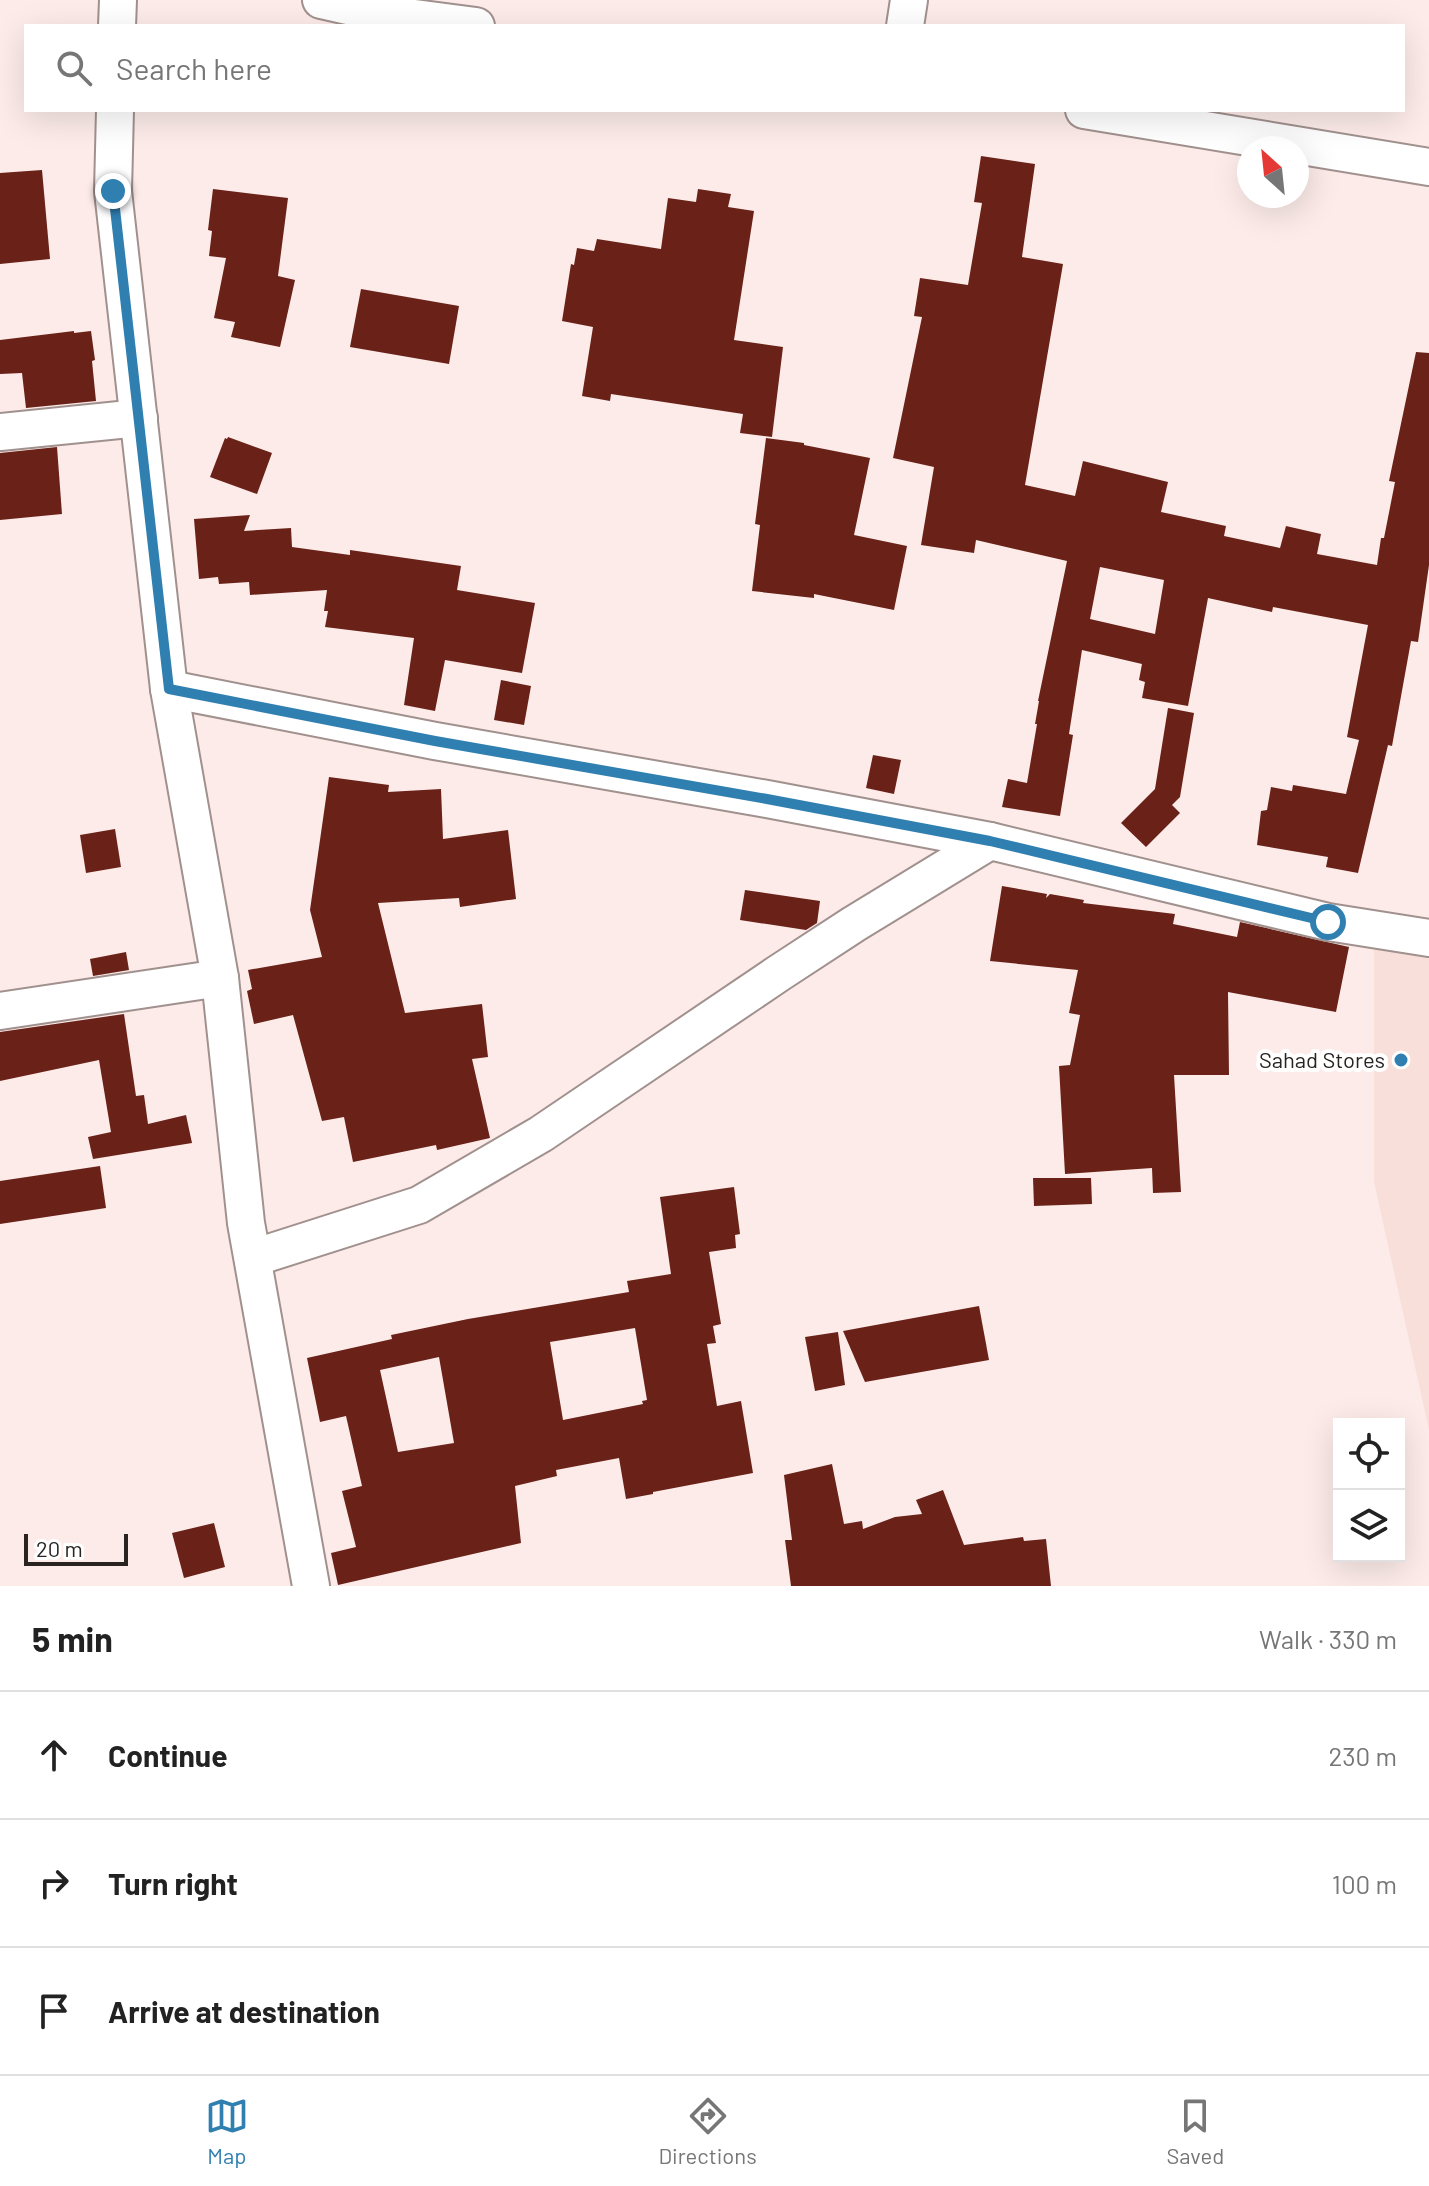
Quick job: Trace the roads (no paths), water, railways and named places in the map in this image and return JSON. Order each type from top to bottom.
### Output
[{"type":"street","points":[[117,24],[118,0]]},
{"type":"street","points":[[321,0],[383,14],[460,24]]},
{"type":"street","points":[[905,24],[909,0]]},
{"type":"street","points":[[115,112],[113,191],[169,689],[220,978],[246,1223],[311,1586]]},
{"type":"street","points":[[1096,112],[1429,167]]},
{"type":"street","points":[[0,432],[139,418]]},
{"type":"street","points":[[169,689],[435,741],[990,841],[1328,922],[1429,938]]},
{"type":"street","points":[[253,1258],[419,1205],[541,1134],[804,956],[990,841]]},
{"type":"street","points":[[0,1011],[220,978]]},
{"type":"place","name":"Sahad Stores","points":[[1401,1060]]}]
